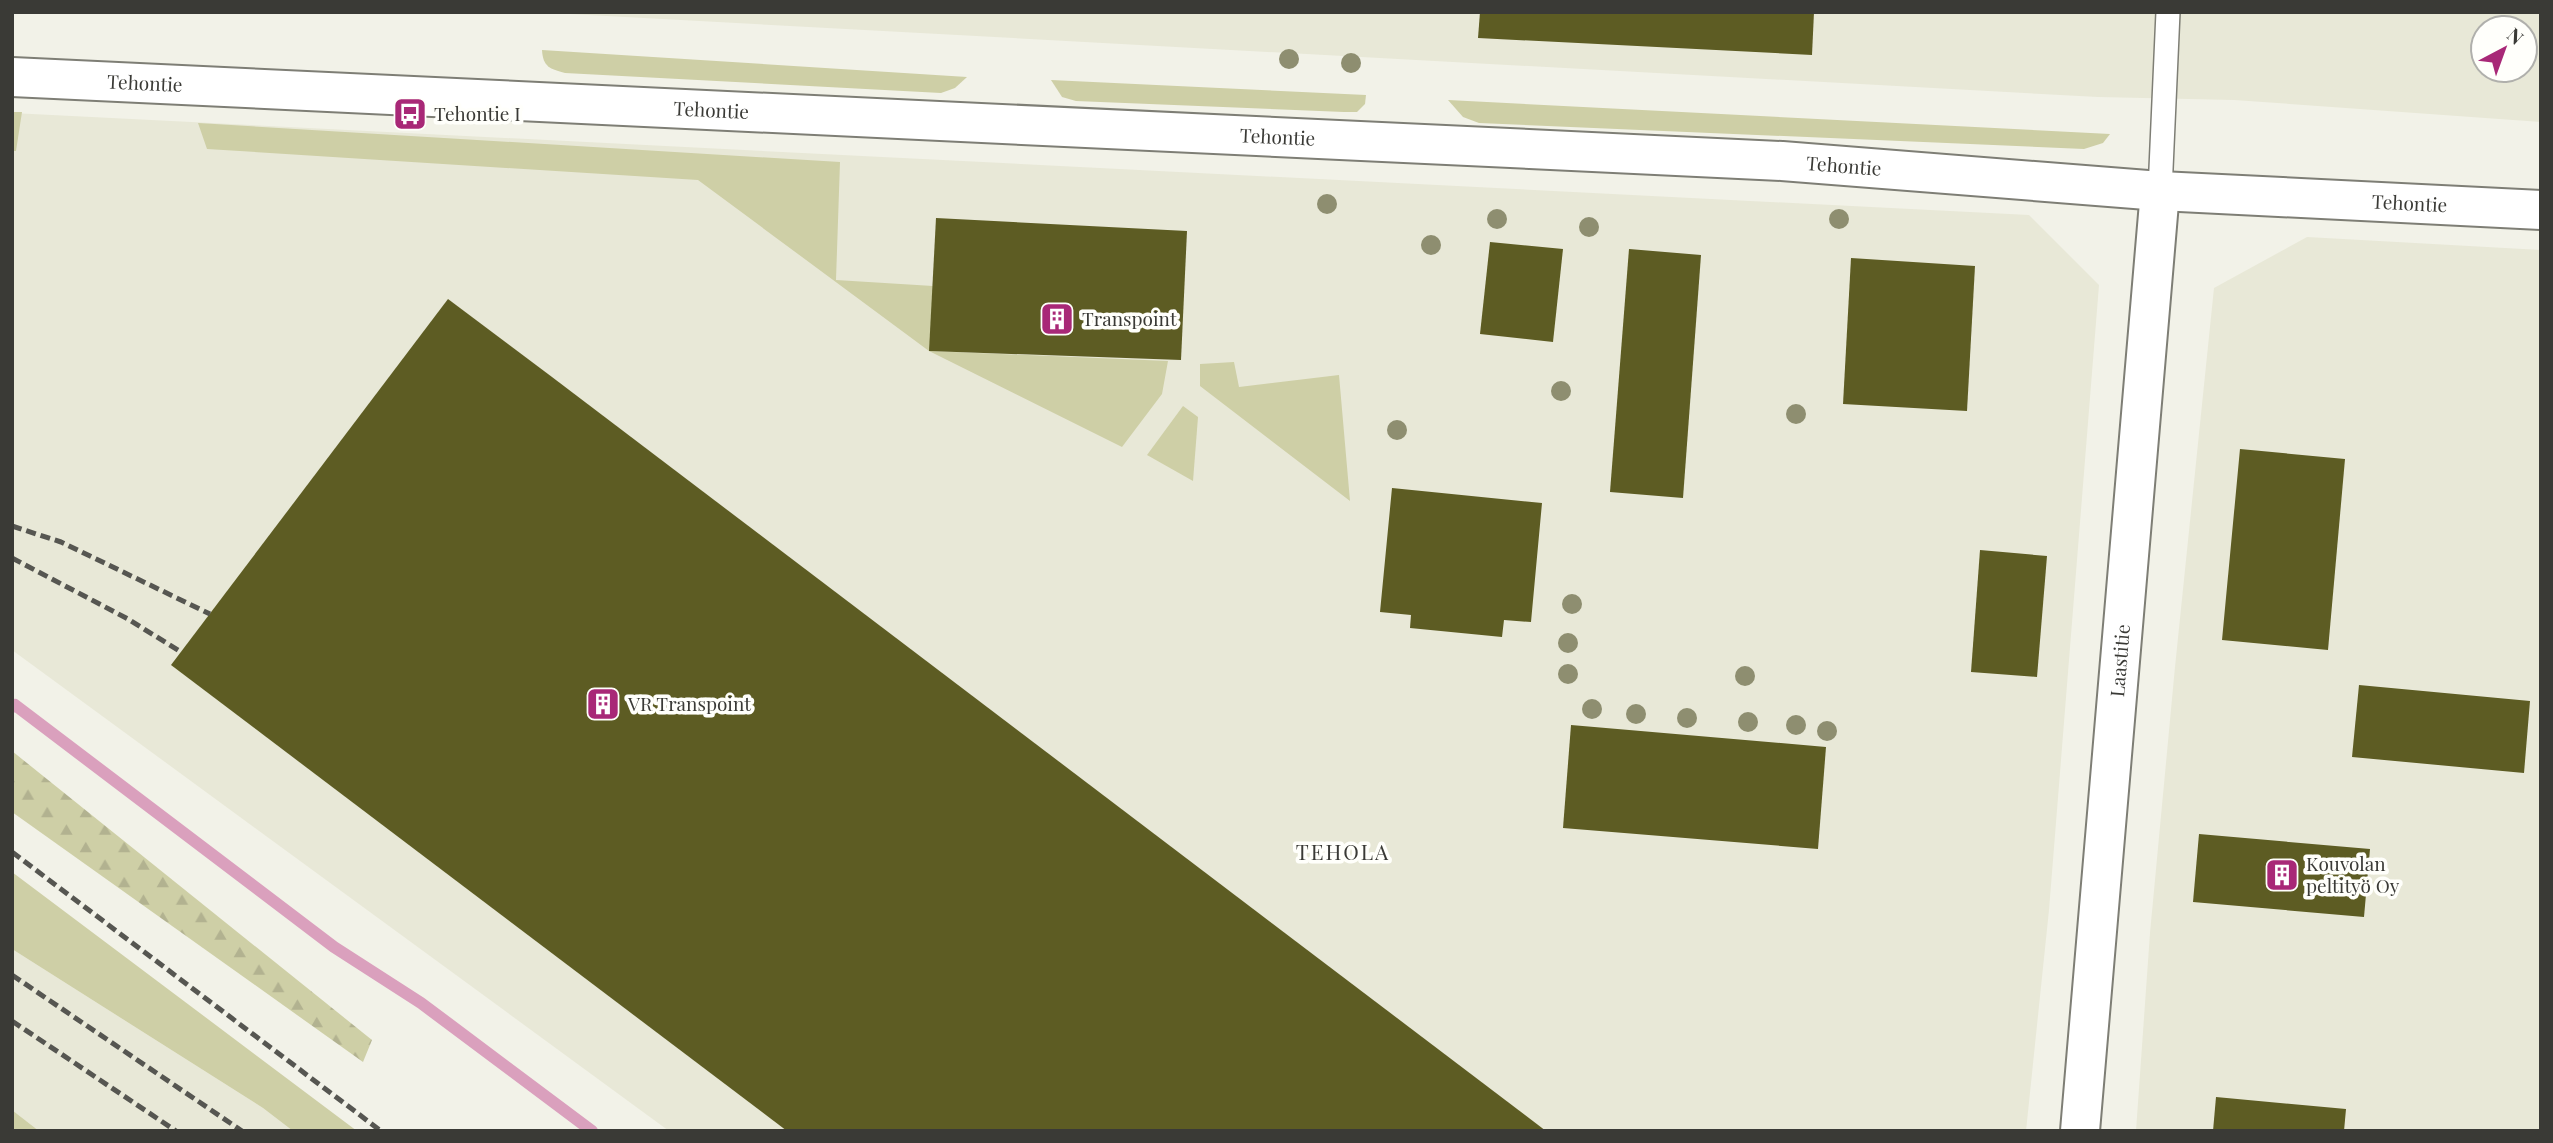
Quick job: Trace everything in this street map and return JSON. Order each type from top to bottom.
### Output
[{"type":"street","name":"Tehontie","points":[[12,77],[1782,161],[2160,191],[2541,210]]},
{"type":"street","name":"Laastitie","points":[[2080,1131],[2160,191]]},
{"type":"lane","points":[[2160,191],[2168,12]]},
{"type":"shaded area","points":[[533,12],[2541,12],[2541,122],[2234,100],[2098,97]]},
{"type":"shaded area","name":"VR Transpoint","points":[[12,113],[2029,215],[2099,285],[2049,910],[2026,1131],[669,1131],[12,650]]},
{"type":"shaded area","points":[[2307,237],[2541,250],[2541,1131],[2136,1131],[2150,933],[2214,288]]},
{"type":"shaded area","points":[[12,949],[263,1108],[293,1131],[39,1131],[12,1110]]},
{"type":"green space","points":[[542,50],[967,77],[955,88],[941,93],[565,73],[548,66]]},
{"type":"green space","points":[[1051,80],[1366,95],[1365,104],[1357,112],[1076,101],[1062,97]]},
{"type":"green space","points":[[1448,100],[2110,134],[2103,143],[2084,149],[1479,123],[1463,117]]},
{"type":"green space","points":[[12,112],[22,112],[16,151],[12,151]]},
{"type":"green space","points":[[198,123],[840,162],[836,280],[933,286],[930,351],[1168,361],[1162,394],[1122,447],[929,351],[698,180],[207,149]]},
{"type":"green space","points":[[1234,362],[1239,387],[1339,375],[1350,501],[1200,386],[1200,364]]},
{"type":"green space","points":[[1183,406],[1198,417],[1193,481],[1147,455]]},
{"type":"green space","points":[[12,751],[372,1040],[363,1062],[12,812]]},
{"type":"green space","points":[[12,872],[357,1131],[293,1131],[263,1108],[12,949]]},
{"type":"green space","points":[[12,1110],[39,1131],[12,1131]]},
{"type":"building","points":[[1480,12],[1814,12],[1812,55],[1478,38]]},
{"type":"building","name":"Transpoint","points":[[936,218],[1187,231],[1181,360],[929,351]]},
{"type":"building","points":[[1490,242],[1563,249],[1553,342],[1480,334]]},
{"type":"building","points":[[1629,249],[1701,255],[1683,498],[1610,492]]},
{"type":"building","points":[[1851,258],[1975,266],[1967,411],[1843,404]]},
{"type":"building","name":"VR Transpoint","points":[[448,299],[1546,1131],[787,1131],[171,665]]},
{"type":"building","points":[[2240,449],[2345,459],[2328,650],[2222,640]]},
{"type":"building","points":[[1392,488],[1542,503],[1531,622],[1504,620],[1502,637],[1410,628],[1411,615],[1380,612]]},
{"type":"building","points":[[1980,550],[2047,556],[2037,677],[1971,672]]},
{"type":"building","points":[[2359,685],[2530,701],[2524,773],[2352,757]]},
{"type":"building","points":[[1571,725],[1826,747],[1818,849],[1563,828]]},
{"type":"building","name":"Kouvolan peltityö Oy","points":[[2199,834],[2370,849],[2364,917],[2193,902]]},
{"type":"building","points":[[2216,1097],[2346,1109],[2344,1131],[2213,1131]]},
{"type":"waterway","points":[[12,707],[15,705],[334,947],[421,1003],[592,1131]]},
{"type":"railway","points":[[12,526],[61,542],[210,614]]},
{"type":"railway","points":[[12,558],[128,619],[181,652]]},
{"type":"railway","points":[[12,852],[381,1131]]},
{"type":"railway","points":[[12,975],[242,1131]]},
{"type":"railway","points":[[12,1021],[176,1131]]},
{"type":"place","name":"Tehontie I","points":[[410,114]]},
{"type":"place","name":"Transpoint","points":[[1057,319]]},
{"type":"place","name":"VR Transpoint","points":[[603,704]]},
{"type":"place","name":"Kouvolan peltityö Oy","points":[[2282,875]]},
{"type":"district","name":"TEHOLA","points":[[1343,853]]}]
